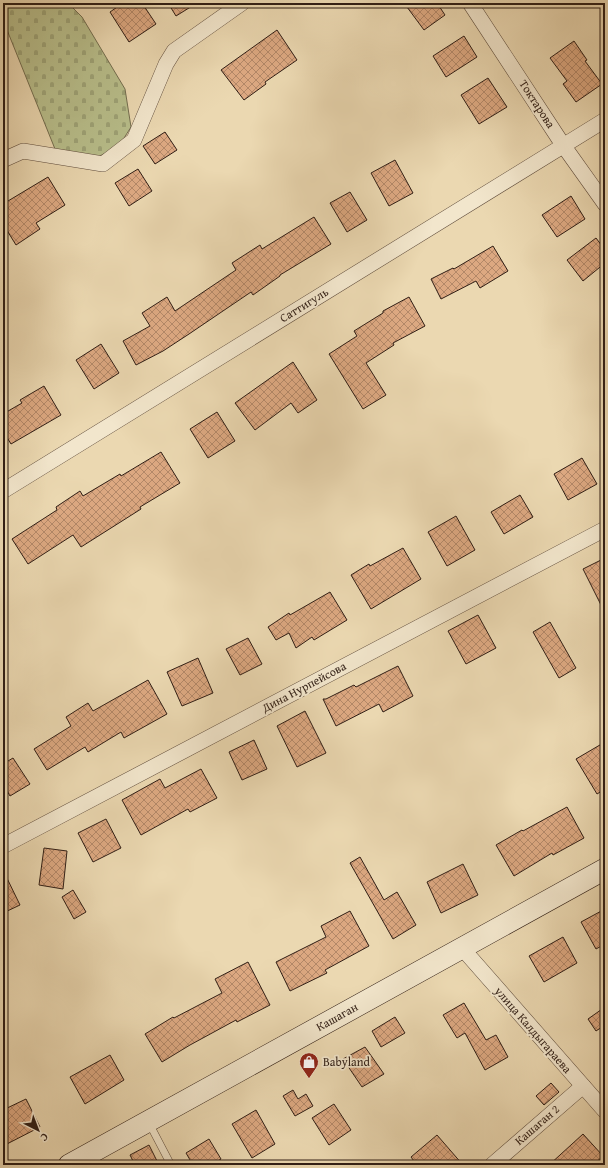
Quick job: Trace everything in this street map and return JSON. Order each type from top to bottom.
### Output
[{"type":"street","points":[[3,160],[23,151],[103,164],[134,140],[166,64],[174,51],[242,3]]},
{"type":"street","name":"Токтарова","points":[[470,3],[605,204]]},
{"type":"street","name":"Саттигуль","points":[[3,490],[605,120]]},
{"type":"street","name":"Дина Нурпейсова","points":[[3,846],[605,529]]},
{"type":"street","name":"Кашаган","points":[[69,1165],[605,869]]},
{"type":"street","name":"улица Калдыгараева","points":[[462,948],[605,1111]]},
{"type":"street","name":"Кашаган 2","points":[[492,1165],[583,1086]]},
{"type":"lane","points":[[148,1122],[171,1165]]},
{"type":"green space","points":[[3,3],[68,3],[82,17],[125,89],[131,127],[119,146],[96,158],[55,149],[3,20]]},
{"type":"building","points":[[123,3],[142,3],[156,24],[129,42],[110,12]]},
{"type":"building","points":[[168,3],[197,3],[176,16]]},
{"type":"building","points":[[404,3],[437,3],[445,15],[424,30]]},
{"type":"building","points":[[277,30],[297,60],[265,82],[266,84],[244,100],[221,70]]},
{"type":"building","points":[[464,36],[477,57],[446,77],[433,56]]},
{"type":"building","points":[[574,41],[587,60],[585,61],[602,84],[576,102],[563,84],[567,81],[550,58]]},
{"type":"building","points":[[488,78],[507,107],[479,124],[461,95]]},
{"type":"building","points":[[165,132],[177,150],[155,164],[143,146]]},
{"type":"building","points":[[395,160],[413,193],[389,206],[371,173]]},
{"type":"building","points":[[138,169],[152,191],[129,206],[115,183]]},
{"type":"building","points":[[48,177],[65,205],[36,223],[40,229],[16,245],[3,224],[3,204]]},
{"type":"building","points":[[350,192],[367,220],[347,232],[330,203]]},
{"type":"building","points":[[571,196],[585,219],[557,237],[542,215]]},
{"type":"building","points":[[314,217],[331,244],[280,275],[253,295],[251,292],[163,351],[136,365],[123,341],[150,326],[142,313],[167,297],[175,311],[236,270],[232,263],[260,245],[262,249]]},
{"type":"building","points":[[596,238],[605,250],[605,263],[583,281],[567,260]]},
{"type":"building","points":[[493,246],[508,271],[480,288],[476,281],[441,299],[431,279],[453,268],[454,269]]},
{"type":"building","points":[[409,297],[425,326],[393,343],[394,345],[366,363],[386,395],[363,409],[329,354],[357,336],[354,331],[383,313],[383,311]]},
{"type":"building","points":[[101,344],[119,373],[94,389],[76,360]]},
{"type":"building","points":[[293,362],[317,400],[298,413],[291,403],[255,430],[235,403]]},
{"type":"building","points":[[44,386],[61,415],[11,444],[3,431],[3,414],[22,403],[20,400]]},
{"type":"building","points":[[217,412],[235,441],[208,458],[190,429]]},
{"type":"building","points":[[161,452],[180,483],[140,507],[141,509],[81,547],[73,535],[28,564],[12,539],[57,510],[56,507],[80,491],[83,496],[120,474],[121,476]]},
{"type":"building","points":[[582,458],[597,484],[568,500],[554,474]]},
{"type":"building","points":[[520,495],[533,517],[504,534],[491,512]]},
{"type":"building","points":[[456,516],[475,550],[447,566],[428,532]]},
{"type":"building","points":[[403,548],[421,579],[371,609],[351,575],[369,564],[370,566]]},
{"type":"building","points":[[605,558],[605,613],[583,569]]},
{"type":"building","points":[[330,592],[347,620],[314,640],[312,637],[296,648],[289,633],[276,640],[268,627],[289,613],[290,615]]},
{"type":"building","points":[[478,615],[496,648],[466,664],[448,631]]},
{"type":"building","points":[[550,622],[576,668],[559,678],[533,632]]},
{"type":"building","points":[[248,638],[262,664],[240,675],[226,649]]},
{"type":"building","points":[[198,658],[213,693],[182,706],[167,672]]},
{"type":"building","points":[[398,666],[413,696],[383,712],[379,704],[336,726],[323,699],[326,699],[354,685],[356,687]]},
{"type":"building","points":[[148,680],[167,714],[124,738],[121,732],[88,752],[85,747],[47,770],[34,749],[71,726],[66,717],[88,703],[93,711]]},
{"type":"building","points":[[305,711],[326,753],[297,767],[277,726]]},
{"type":"building","points":[[254,740],[267,769],[242,780],[229,752]]},
{"type":"building","points":[[605,742],[605,789],[597,794],[576,759]]},
{"type":"building","points":[[13,758],[30,784],[10,796],[3,784],[3,764]]},
{"type":"building","points":[[201,769],[217,798],[190,812],[188,809],[141,835],[122,800],[160,779],[165,788]]},
{"type":"building","points":[[567,807],[584,838],[553,855],[552,853],[514,876],[496,845]]},
{"type":"building","points":[[106,819],[121,848],[93,862],[78,833]]},
{"type":"building","points":[[44,848],[67,851],[63,889],[39,885]]},
{"type":"building","points":[[360,857],[384,900],[397,892],[416,925],[393,939],[350,863]]},
{"type":"building","points":[[463,864],[478,895],[441,913],[427,882]]},
{"type":"building","points":[[3,870],[20,905],[3,913]]},
{"type":"building","points":[[73,890],[86,912],[74,919],[62,897]]},
{"type":"building","points":[[605,909],[605,944],[596,949],[581,922]]},
{"type":"building","points":[[350,911],[369,946],[325,970],[327,973],[290,991],[276,962],[326,937],[321,926]]},
{"type":"building","points":[[563,937],[577,963],[544,982],[529,956]]},
{"type":"building","points":[[248,962],[270,1005],[237,1022],[236,1020],[162,1062],[145,1034],[173,1017],[174,1018],[222,993],[215,979]]},
{"type":"building","points":[[464,1003],[486,1040],[496,1035],[508,1057],[485,1070],[465,1033],[457,1038],[443,1015]]},
{"type":"building","points":[[605,1007],[605,1025],[596,1031],[588,1019]]},
{"type":"building","points":[[395,1017],[405,1033],[381,1047],[372,1031]]},
{"type":"building","points":[[365,1047],[384,1074],[362,1087],[343,1059]]},
{"type":"building","points":[[110,1055],[124,1080],[85,1104],[70,1077]]},
{"type":"building","points":[[551,1083],[559,1092],[544,1105],[536,1096]]},
{"type":"building","points":[[293,1090],[298,1099],[306,1094],[313,1106],[295,1116],[283,1096]]},
{"type":"building","points":[[26,1099],[40,1127],[3,1146],[3,1110]]},
{"type":"building","points":[[334,1104],[351,1130],[329,1145],[312,1118]]},
{"type":"building","points":[[256,1110],[275,1144],[252,1158],[232,1124]]},
{"type":"building","points":[[583,1134],[603,1156],[593,1165],[549,1165]]},
{"type":"building","points":[[437,1135],[463,1165],[417,1165],[411,1157]]},
{"type":"building","points":[[209,1139],[221,1159],[211,1165],[193,1165],[186,1153]]},
{"type":"building","points":[[149,1145],[159,1165],[135,1165],[130,1155]]},
{"type":"place","name":"Babyland","points":[[309,1079]]}]
